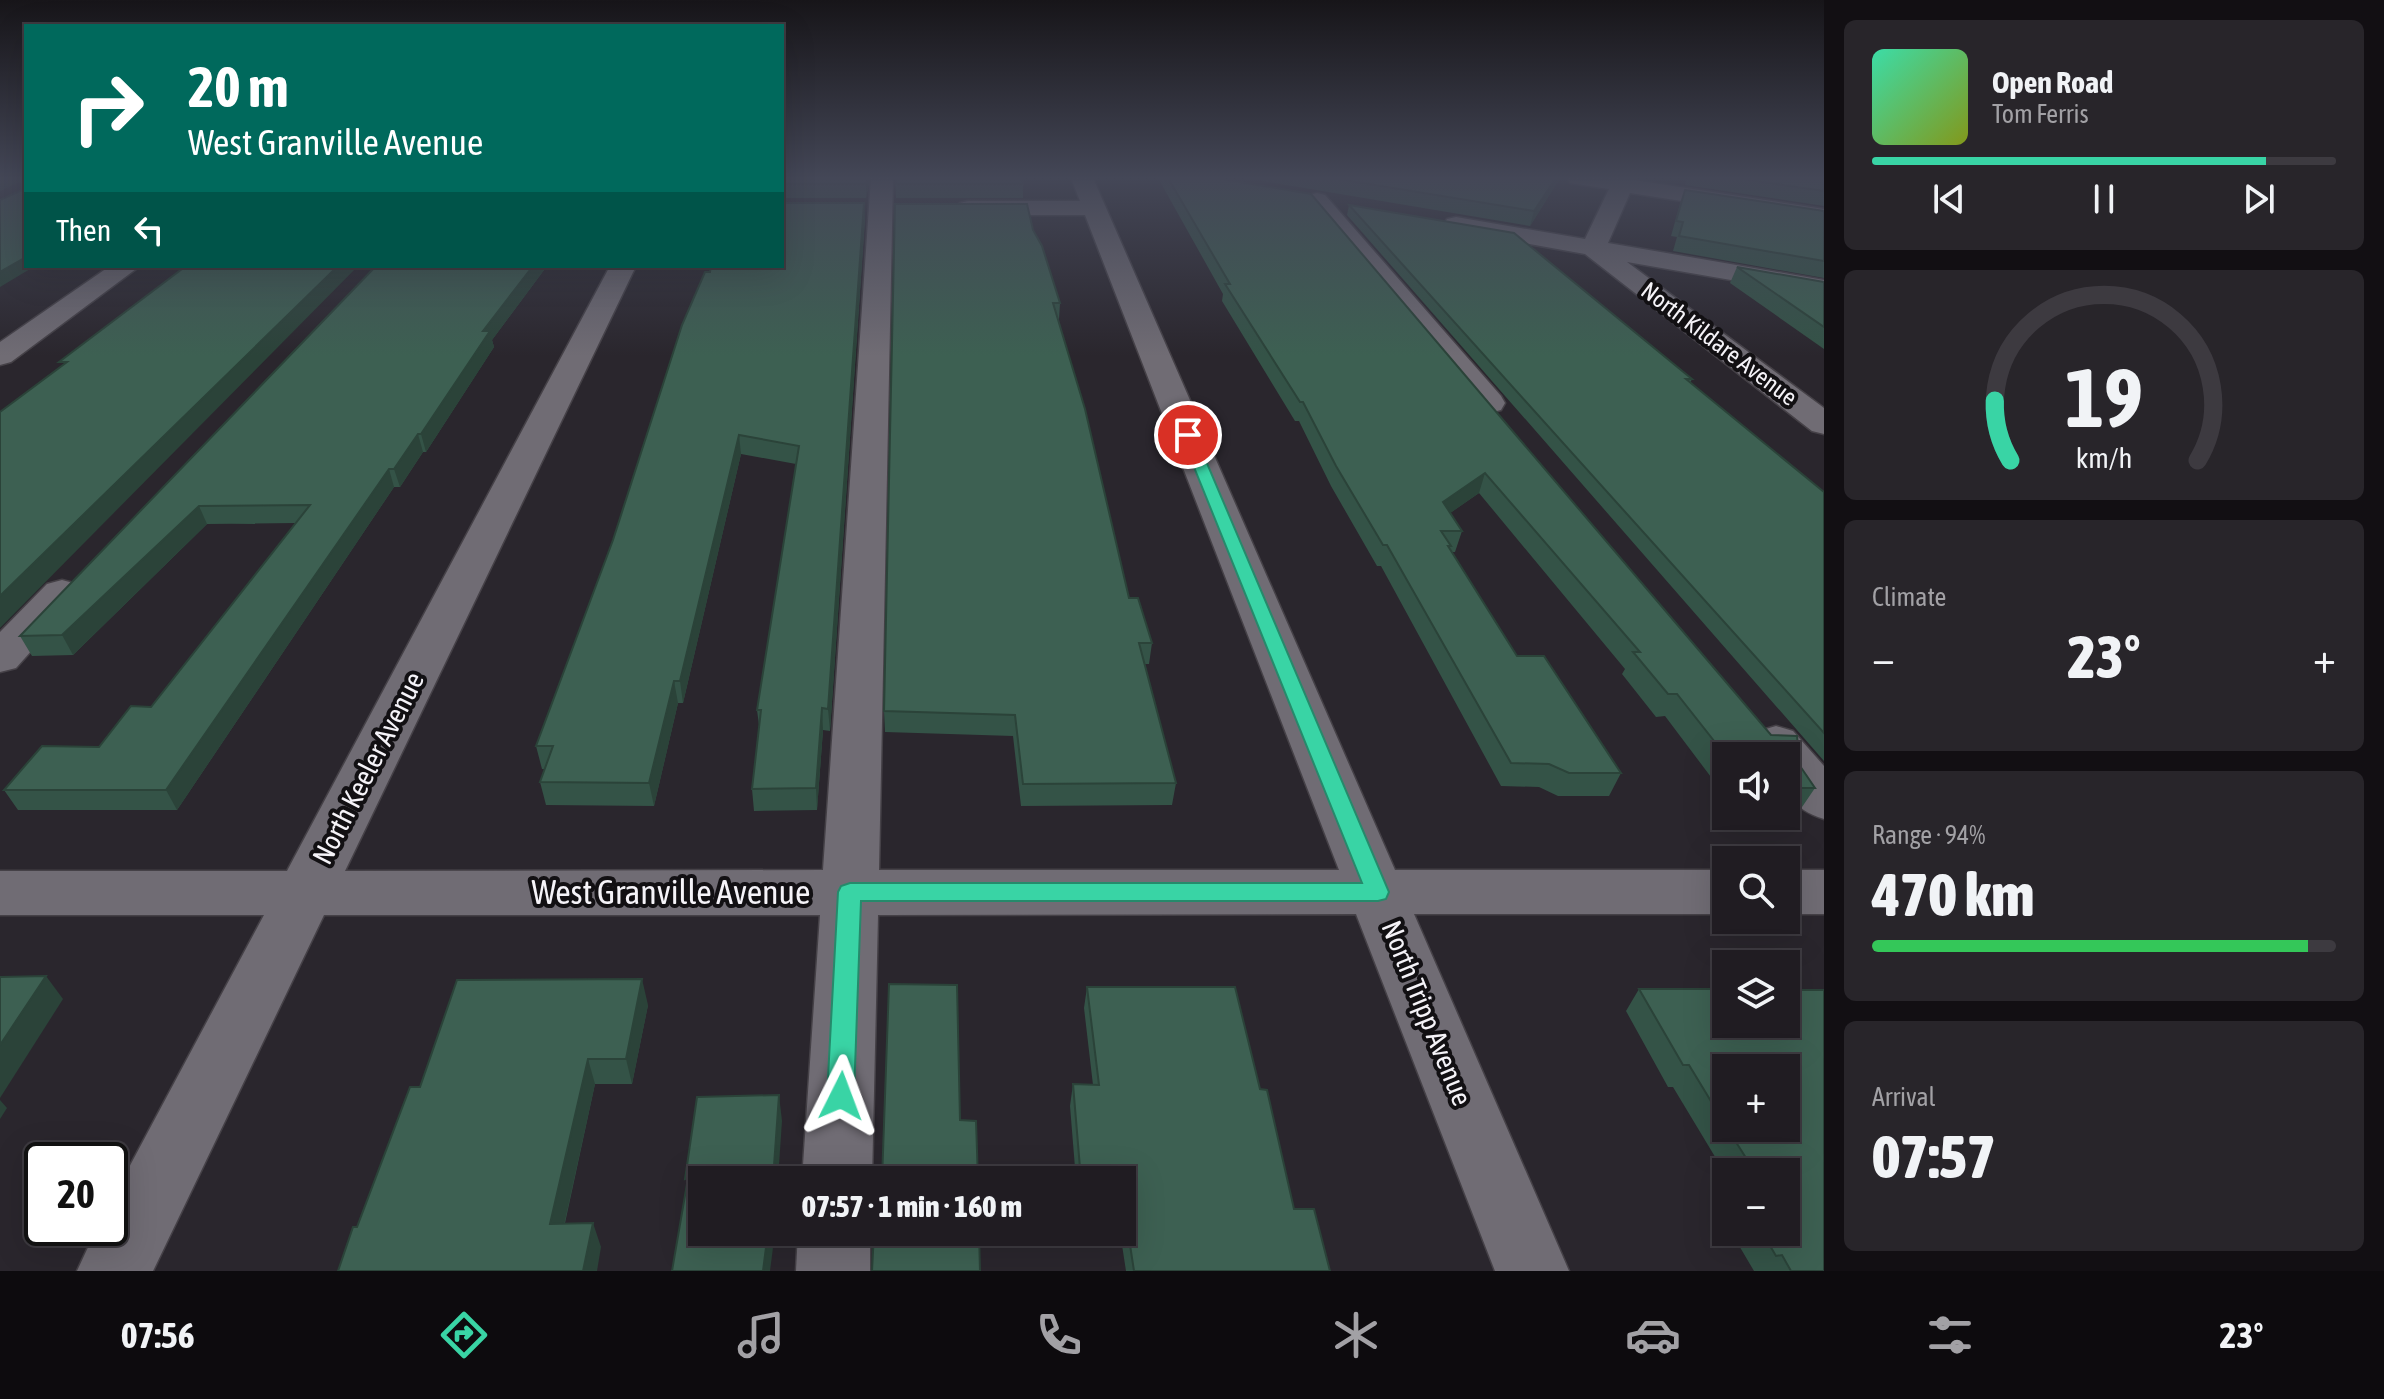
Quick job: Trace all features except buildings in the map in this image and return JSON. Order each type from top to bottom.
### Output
[{"type":"street","points":[[838,1166],[876,237]]},
{"type":"street","name":"North Tripp Avenue","points":[[1106,237],[1532,1271]]},
{"type":"street","points":[[1349,237],[1510,428]]},
{"type":"street","points":[[1532,237],[1824,288]]},
{"type":"street","points":[[1593,248],[1598,237]]},
{"type":"street","name":"North Kildare Avenue","points":[[1593,248],[1824,424]]},
{"type":"street","points":[[0,356],[124,268]]},
{"type":"street","name":"North Keeler Avenue","points":[[114,1271],[622,268]]},
{"type":"street","points":[[0,658],[88,567]]},
{"type":"street","points":[[1753,716],[1824,800]]},
{"type":"street","name":"West Granville Avenue","points":[[0,893],[1712,892]]},
{"type":"street","points":[[1800,892],[1824,892]]},
{"type":"street","points":[[833,1271],[834,1246]]},
{"type":"route","points":[[841,1096],[850,892],[1378,892],[1188,435]]}]
